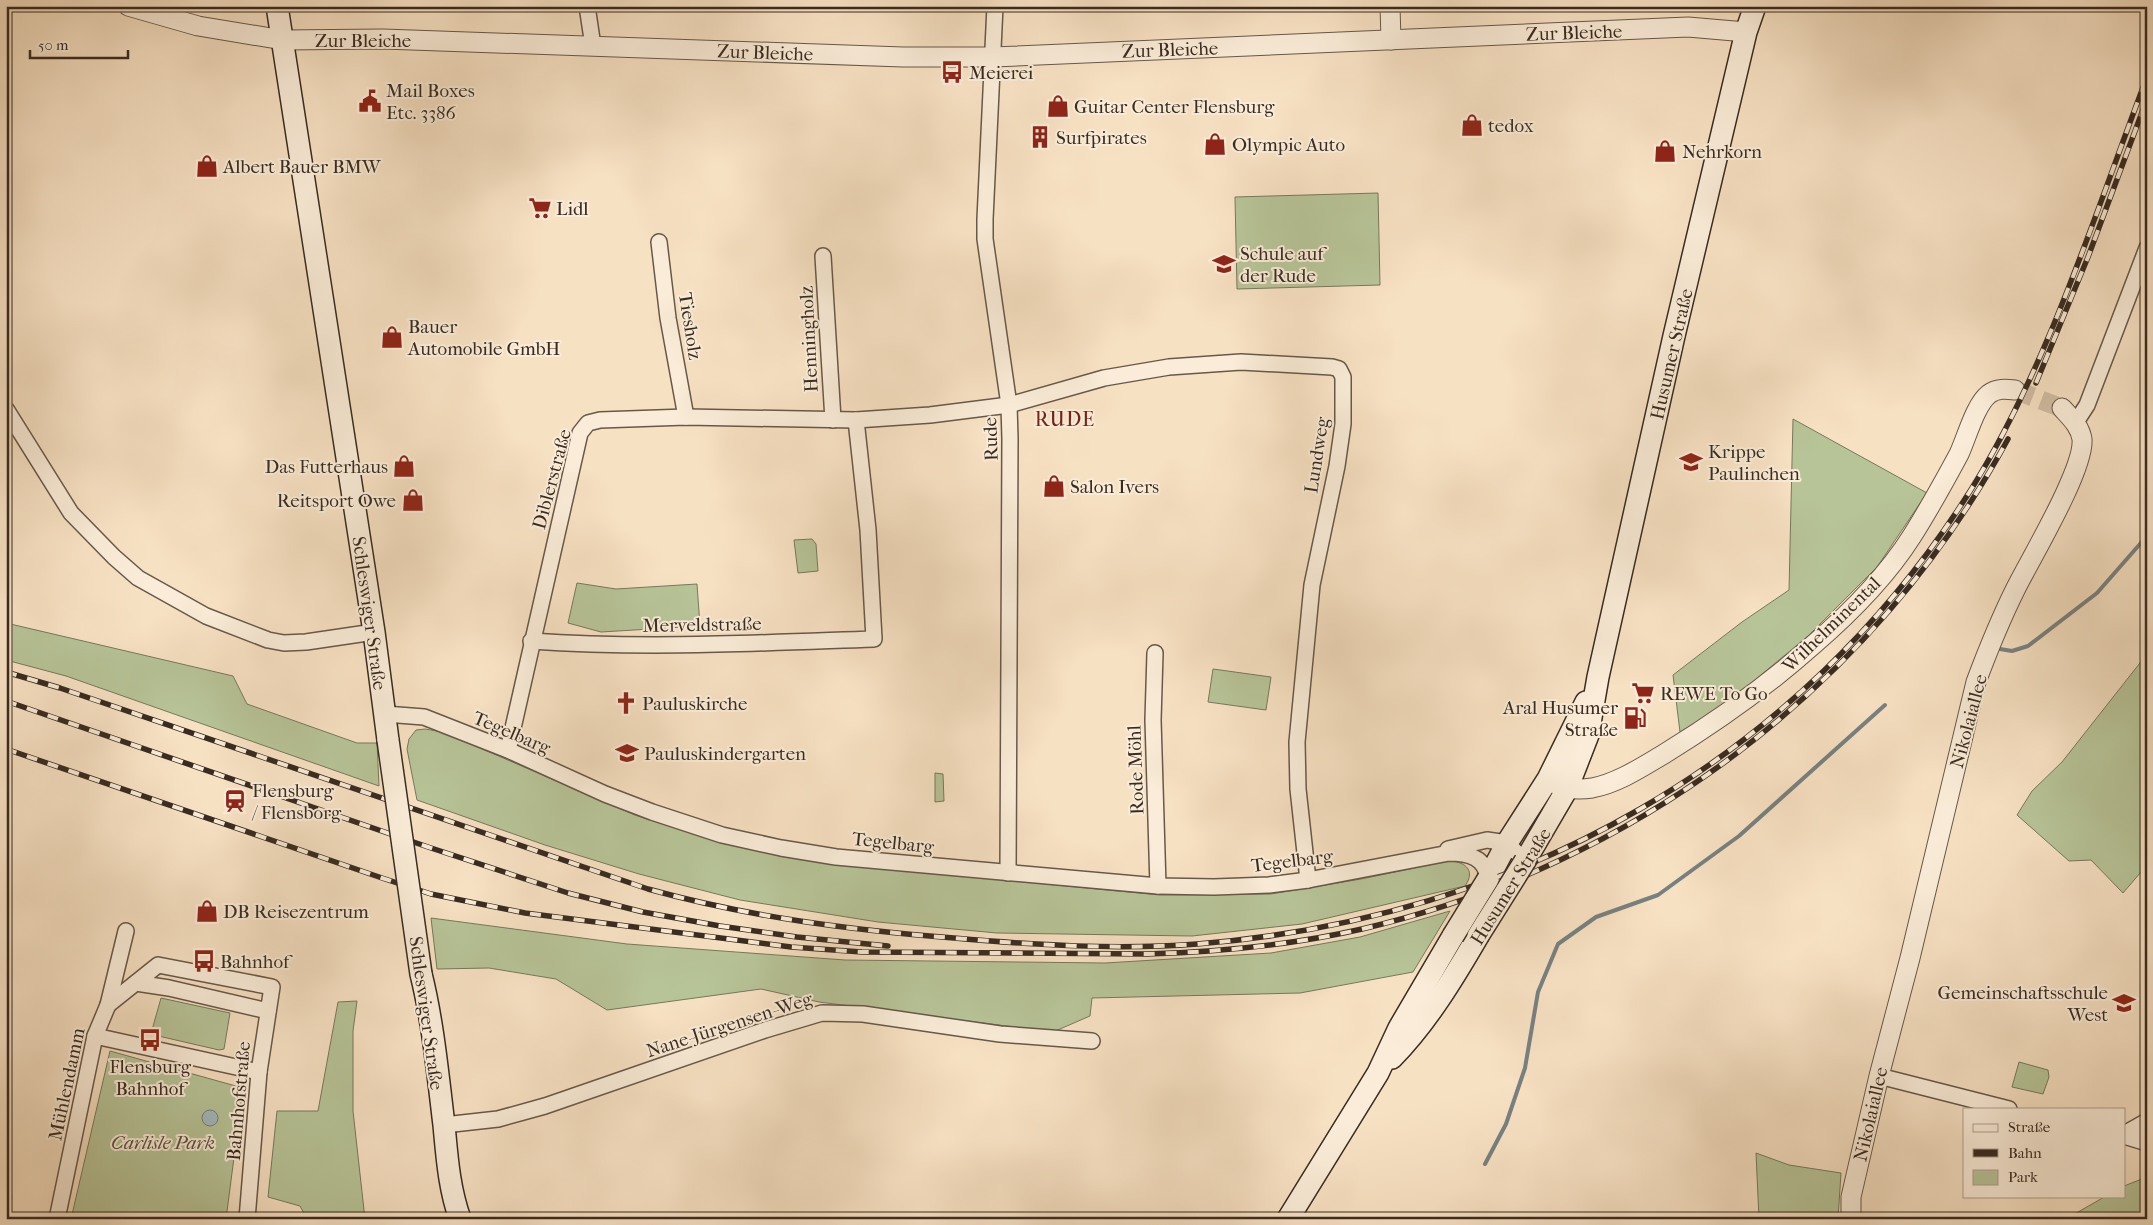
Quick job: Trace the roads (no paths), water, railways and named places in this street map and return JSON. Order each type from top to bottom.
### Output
[{"type":"main road","name":"Schleswiger Straße","points":[[278,6],[374,632],[421,974],[444,1125],[447,1166],[453,1199],[460,1219]]},
{"type":"main road","name":"Husumer Straße","points":[[1746,32],[1747,6]]},
{"type":"main road","name":"Husumer Straße","points":[[1378,1072],[1412,1038],[1449,985],[1567,789],[1588,735],[1598,677],[1676,327],[1746,32],[1754,6]]},
{"type":"main road","name":"Husumer Straße","points":[[1288,1219],[1378,1072],[1400,1028],[1488,879],[1507,843],[1548,779],[1598,677]]},
{"type":"street","name":"Zur Bleiche","points":[[128,6],[198,26],[283,40],[383,39],[903,57],[992,57],[1688,27],[1746,32]]},
{"type":"street","points":[[586,6],[593,46]]},
{"type":"street","name":"Rude","points":[[995,6],[984,202],[985,239],[1009,405],[1011,487],[1008,873]]},
{"type":"street","points":[[1390,6],[1391,40]]},
{"type":"street","name":"Tiesholz","points":[[659,242],[668,318],[686,417]]},
{"type":"street","points":[[2062,408],[2076,422],[2087,406],[2147,248]]},
{"type":"street","name":"Henningholz","points":[[824,256],[833,420]]},
{"type":"street","name":"Lundweg","points":[[1009,405],[1104,378],[1169,367],[1241,362],[1339,369],[1343,377],[1343,424],[1337,466],[1312,585],[1296,742],[1298,789],[1308,880]]},
{"type":"street","name":"Wilhelminental","points":[[1567,789],[1592,788],[1617,780],[1653,761],[1763,687],[1814,644],[1855,605],[1910,539],[1943,485],[1983,401],[1996,390],[2004,388],[2015,390]]},
{"type":"street","name":"Diblerstraße","points":[[508,750],[531,641],[580,433],[588,423],[600,420],[686,417],[856,420],[930,415],[1009,405]]},
{"type":"street","points":[[6,409],[72,513],[114,557],[138,578],[206,616],[268,640],[284,643],[306,642],[374,632]]},
{"type":"street","name":"Merveldstraße","points":[[531,641],[678,646],[874,639],[869,540],[856,420]]},
{"type":"street","name":"Nikolaiallee","points":[[1851,1219],[1851,1197],[1879,1076],[1910,958],[1976,682],[1988,648],[2015,590],[2077,466],[2082,439],[2076,422]]},
{"type":"street","name":"Rode Möhl","points":[[1155,652],[1153,720],[1158,886]]},
{"type":"street","name":"Tegelbarg","points":[[385,714],[424,717],[508,750],[620,800],[652,812],[738,839],[836,857],[1158,886],[1269,885],[1362,871],[1449,853],[1463,853],[1475,857],[1482,863],[1486,869],[1488,879]]},
{"type":"street","points":[[1548,779],[1567,789]]},
{"type":"street","name":"Tegelbarg","points":[[1418,859],[1464,844],[1487,840],[1507,843]]},
{"type":"street","points":[[1507,843],[1525,861]]},
{"type":"street","name":"Mühlendamm","points":[[57,1219],[95,1036],[108,1005],[126,931]]},
{"type":"street","name":"Bahnhofstraße","points":[[136,983],[158,964],[272,987],[259,1072],[247,1219]]},
{"type":"street","points":[[108,1005],[136,983],[169,988],[268,1011]]},
{"type":"street","name":"Nane-Jürgensen-Weg","points":[[444,1125],[498,1119],[545,1106],[765,1030],[822,1013],[863,1014],[1000,1034],[1092,1041]]},
{"type":"street","points":[[95,1036],[259,1072]]},
{"type":"street","points":[[1879,1076],[2005,1108]]},
{"type":"street","points":[[2126,1134],[2147,1121]]},
{"type":"street","points":[[2126,1136],[2147,1143]]},
{"type":"water","points":[[210,1110],[216,1112],[218,1118],[216,1124],[210,1126],[204,1124],[202,1118],[204,1112]]},
{"type":"waterway","points":[[2000,649],[2012,651],[2028,646],[2097,593],[2147,536]]},
{"type":"waterway","points":[[1485,1164],[1506,1124],[1525,1068],[1538,992],[1558,944],[1596,917],[1658,895],[1739,836],[1885,705]]},
{"type":"tunnel","points":[[2015,390],[2062,408]]},
{"type":"railway","points":[[6,672],[60,688],[648,889],[762,915],[915,935],[1015,943],[1137,947],[1197,944],[1315,928],[1429,901],[1537,861],[1640,809],[1736,746],[1824,671],[1903,585],[1972,488],[2025,391],[2069,287],[2147,77]]},
{"type":"railway","points":[[2036,383],[2088,257],[2147,99]]},
{"type":"railway","points":[[6,749],[431,894],[525,913],[791,947],[862,952],[1147,954],[1201,952],[1336,935],[1463,900],[1560,860],[1651,811],[1738,753],[1817,686],[1889,611],[1953,528],[2008,439]]},
{"type":"railway","points":[[6,701],[428,847],[568,893],[643,912],[720,926],[797,937],[888,946]]},
{"type":"place","name":"Meierei","points":[[952,72]]},
{"type":"place","name":"Mail Boxes Etc. 3386","points":[[370,101]]},
{"type":"place","name":"Guitar Center Flensburg","points":[[1058,106]]},
{"type":"place","name":"tedox","points":[[1472,125]]},
{"type":"place","name":"Surfpirates","points":[[1040,137]]},
{"type":"place","name":"Olympic Auto","points":[[1215,144]]},
{"type":"place","name":"Nehrkorn","points":[[1665,151]]},
{"type":"place","name":"Albert Bauer BMW","points":[[207,166]]},
{"type":"place","name":"Lidl","points":[[540,208]]},
{"type":"place","name":"Schule auf der Rude","points":[[1224,264]]},
{"type":"place","name":"Bauer Automobile GmbH","points":[[392,337]]},
{"type":"place","name":"Krippe Paulinchen","points":[[1691,462]]},
{"type":"place","name":"Das Futterhaus","points":[[404,466]]},
{"type":"place","name":"Salon Ivers","points":[[1054,486]]},
{"type":"place","name":"Reitsport Owe","points":[[413,500]]},
{"type":"place","name":"REWE To Go","points":[[1643,693]]},
{"type":"place","name":"Pauluskirche","points":[[626,703]]},
{"type":"place","name":"Aral Husumer Straße","points":[[1635,718]]},
{"type":"place","name":"Pauluskindergarten","points":[[627,753]]},
{"type":"place","name":"Flensburg / Flensborg","points":[[235,801]]},
{"type":"place","name":"DB Reisezentrum","points":[[207,911]]},
{"type":"place","name":"Bahnhof","points":[[204,961]]},
{"type":"place","name":"Gemeinschaftsschule West","points":[[2124,1003]]},
{"type":"place","name":"Flensburg Bahnhof","points":[[150,1040]]},
{"type":"district","name":"RUDE","points":[[1065,419]]},
{"type":"park label","name":"Carlisle Park","points":[[163,1142]]}]
